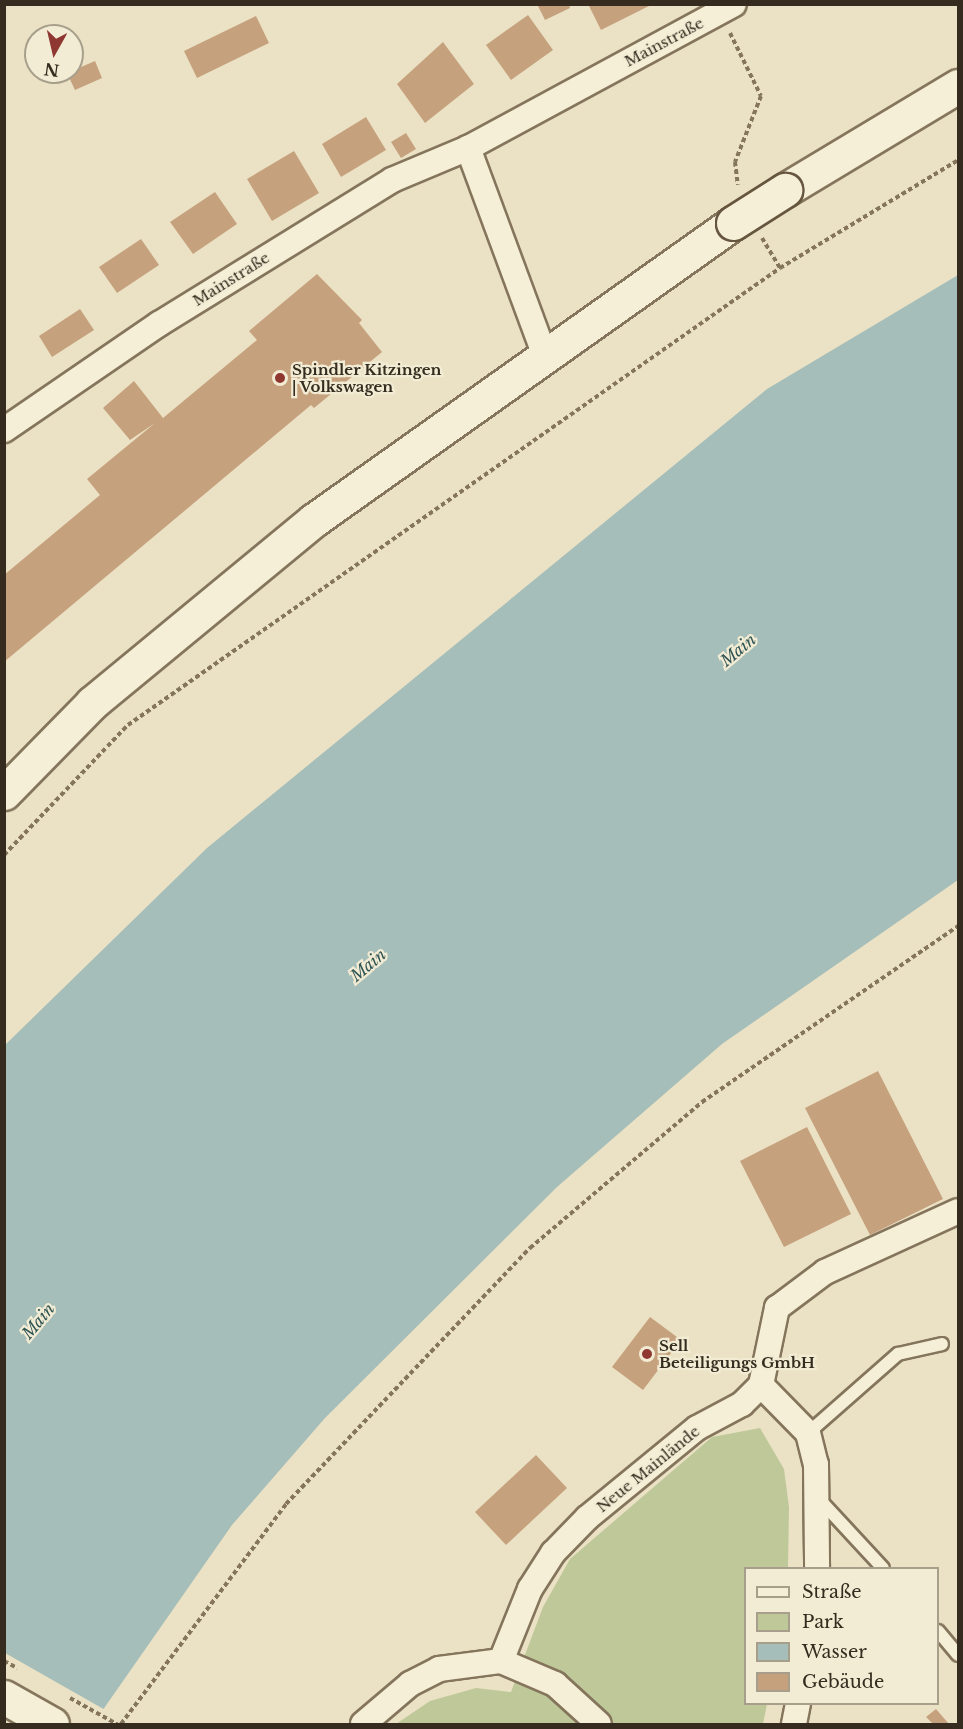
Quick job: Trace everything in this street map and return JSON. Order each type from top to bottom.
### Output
[{"type":"main road","points":[[4,793],[92,704],[314,520],[545,356],[745,226],[785,190],[958,86]]},
{"type":"main road","points":[[4,1697],[52,1725]]},
{"type":"street","name":"Mainstraße","points":[[4,430],[159,324],[392,180],[468,148],[727,8]]},
{"type":"street","points":[[468,148],[545,356]]},
{"type":"street","points":[[817,1567],[818,1498],[808,1433],[761,1385],[770,1326],[777,1308],[794,1292],[958,1211]]},
{"type":"street","name":"Neue Mainlände","points":[[501,1661],[530,1589],[553,1553],[587,1518],[688,1435],[742,1404],[761,1385]]},
{"type":"street","points":[[363,1725],[410,1684],[439,1670],[501,1661],[555,1684],[599,1725]]},
{"type":"street","points":[[794,1725],[798,1705]]},
{"type":"lane","points":[[808,1433],[898,1354],[942,1344]]},
{"type":"lane","points":[[818,1498],[881,1567]]},
{"type":"lane","points":[[939,1632],[958,1655]]},
{"type":"path","points":[[727,8],[760,96],[735,162],[739,190]]},
{"type":"path","points":[[4,855],[128,725],[780,268],[958,160]]},
{"type":"path","points":[[745,226],[780,268]]},
{"type":"path","points":[[121,1725],[286,1504],[530,1248],[702,1102],[958,926]]},
{"type":"green space","points":[[760,1428],[784,1469],[789,1507],[788,1567],[744,1567],[744,1705],[767,1705],[763,1724],[396,1724],[430,1701],[476,1688],[511,1692],[543,1607],[570,1559],[712,1437]]},
{"type":"water","name":"Main","points":[[958,275],[958,880],[722,1044],[557,1187],[325,1418],[232,1525],[93,1724],[5,1724],[5,1045],[207,848],[767,389]]},
{"type":"pier","points":[[5,1653],[107,1711],[97,1724],[4,1724]]},
{"type":"building","points":[[537,4],[569,4],[570,8],[545,20]]},
{"type":"building","points":[[588,4],[653,4],[601,30]]},
{"type":"building","points":[[528,15],[553,50],[511,80],[486,45]]},
{"type":"building","points":[[256,16],[269,43],[197,78],[184,51]]},
{"type":"building","points":[[443,42],[474,84],[425,123],[397,84]]},
{"type":"building","points":[[95,61],[102,78],[75,90],[72,84],[84,84],[84,66]]},
{"type":"building","points":[[366,117],[386,150],[341,177],[322,144]]},
{"type":"building","points":[[406,133],[416,149],[401,158],[391,142]]},
{"type":"building","points":[[294,151],[319,193],[272,221],[247,179]]},
{"type":"building","points":[[215,192],[237,224],[193,254],[170,222]]},
{"type":"building","points":[[141,239],[159,265],[117,293],[99,267]]},
{"type":"building","points":[[317,274],[362,320],[359,323],[382,352],[314,408],[311,405],[4,662],[4,575],[100,495],[87,479],[155,423],[130,440],[103,408],[134,381],[163,418],[257,340],[249,331]]},
{"type":"building","points":[[80,309],[94,330],[52,357],[39,336]]},
{"type":"building","points":[[878,1071],[943,1199],[870,1235],[805,1108]]},
{"type":"building","points":[[807,1127],[851,1214],[784,1247],[740,1161]]},
{"type":"building","name":"Sell Beteiligungs GmbH","points":[[650,1317],[681,1340],[643,1390],[612,1367]]},
{"type":"building","points":[[536,1455],[567,1488],[506,1545],[475,1512]]},
{"type":"building","points":[[936,1709],[949,1724],[933,1724],[926,1717]]},
{"type":"place","name":"Spindler Kitzingen | Volkswagen","points":[[280,378]]},
{"type":"place","name":"Sell Beteiligungs GmbH","points":[[647,1354]]}]
